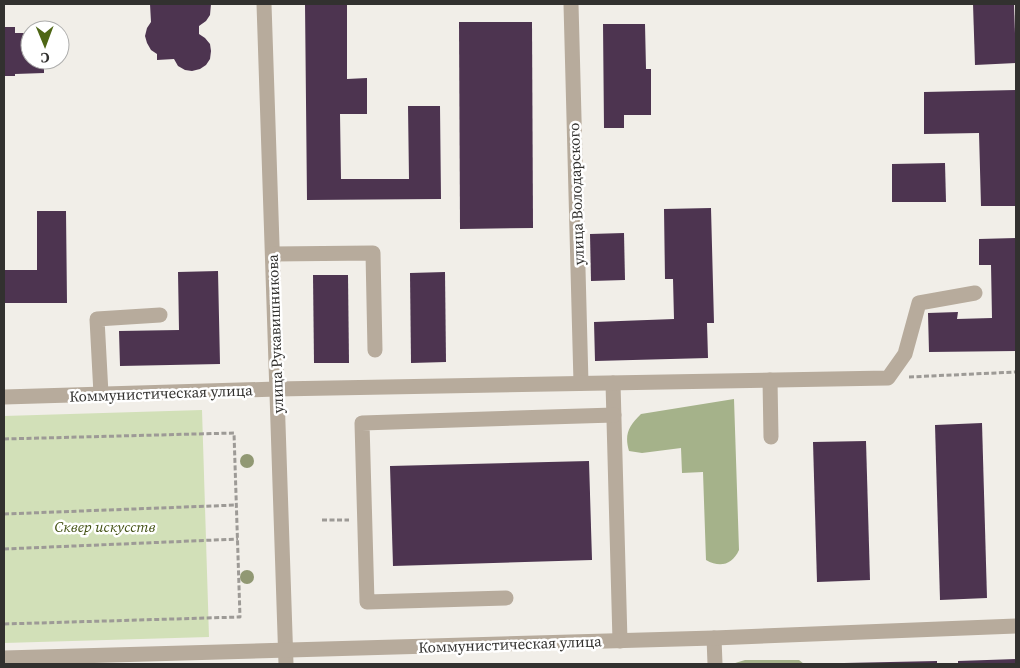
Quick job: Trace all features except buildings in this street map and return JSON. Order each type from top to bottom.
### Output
[{"type":"street","name":"улица Рукавишникова","points":[[264,4],[286,657]]},
{"type":"street","name":"улица Володарского","points":[[571,4],[581,383]]},
{"type":"street","points":[[272,254],[373,253],[375,350]]},
{"type":"street","points":[[888,378],[906,354],[919,303],[975,293]]},
{"type":"street","points":[[101,394],[97,319],[160,315]]},
{"type":"street","name":"Коммунистическая улица","points":[[4,397],[277,389],[888,378]]},
{"type":"street","points":[[770,380],[771,437]]},
{"type":"street","points":[[613,383],[620,641]]},
{"type":"street","points":[[506,598],[367,602],[362,423],[614,415]]},
{"type":"street","name":"Коммунистическая улица","points":[[4,658],[286,657],[620,641],[1016,626]]},
{"type":"street","points":[[714,638],[715,664]]},
{"type":"path","points":[[888,378],[1016,372]]},
{"type":"path","points":[[4,439],[234,433],[240,617],[4,624]]},
{"type":"path","points":[[4,514],[236,505]]},
{"type":"path","points":[[322,520],[364,519]]},
{"type":"path","points":[[4,549],[238,540]]},
{"type":"green space","points":[[734,399],[739,550],[729,562],[716,564],[706,560],[703,472],[682,473],[681,448],[642,453],[629,451],[627,435],[633,422],[641,414]]},
{"type":"green space","name":"Сквер искусств","points":[[202,410],[209,637],[4,643],[4,416]]},
{"type":"green space","points":[[745,660],[799,660],[804,664],[732,664]]}]
